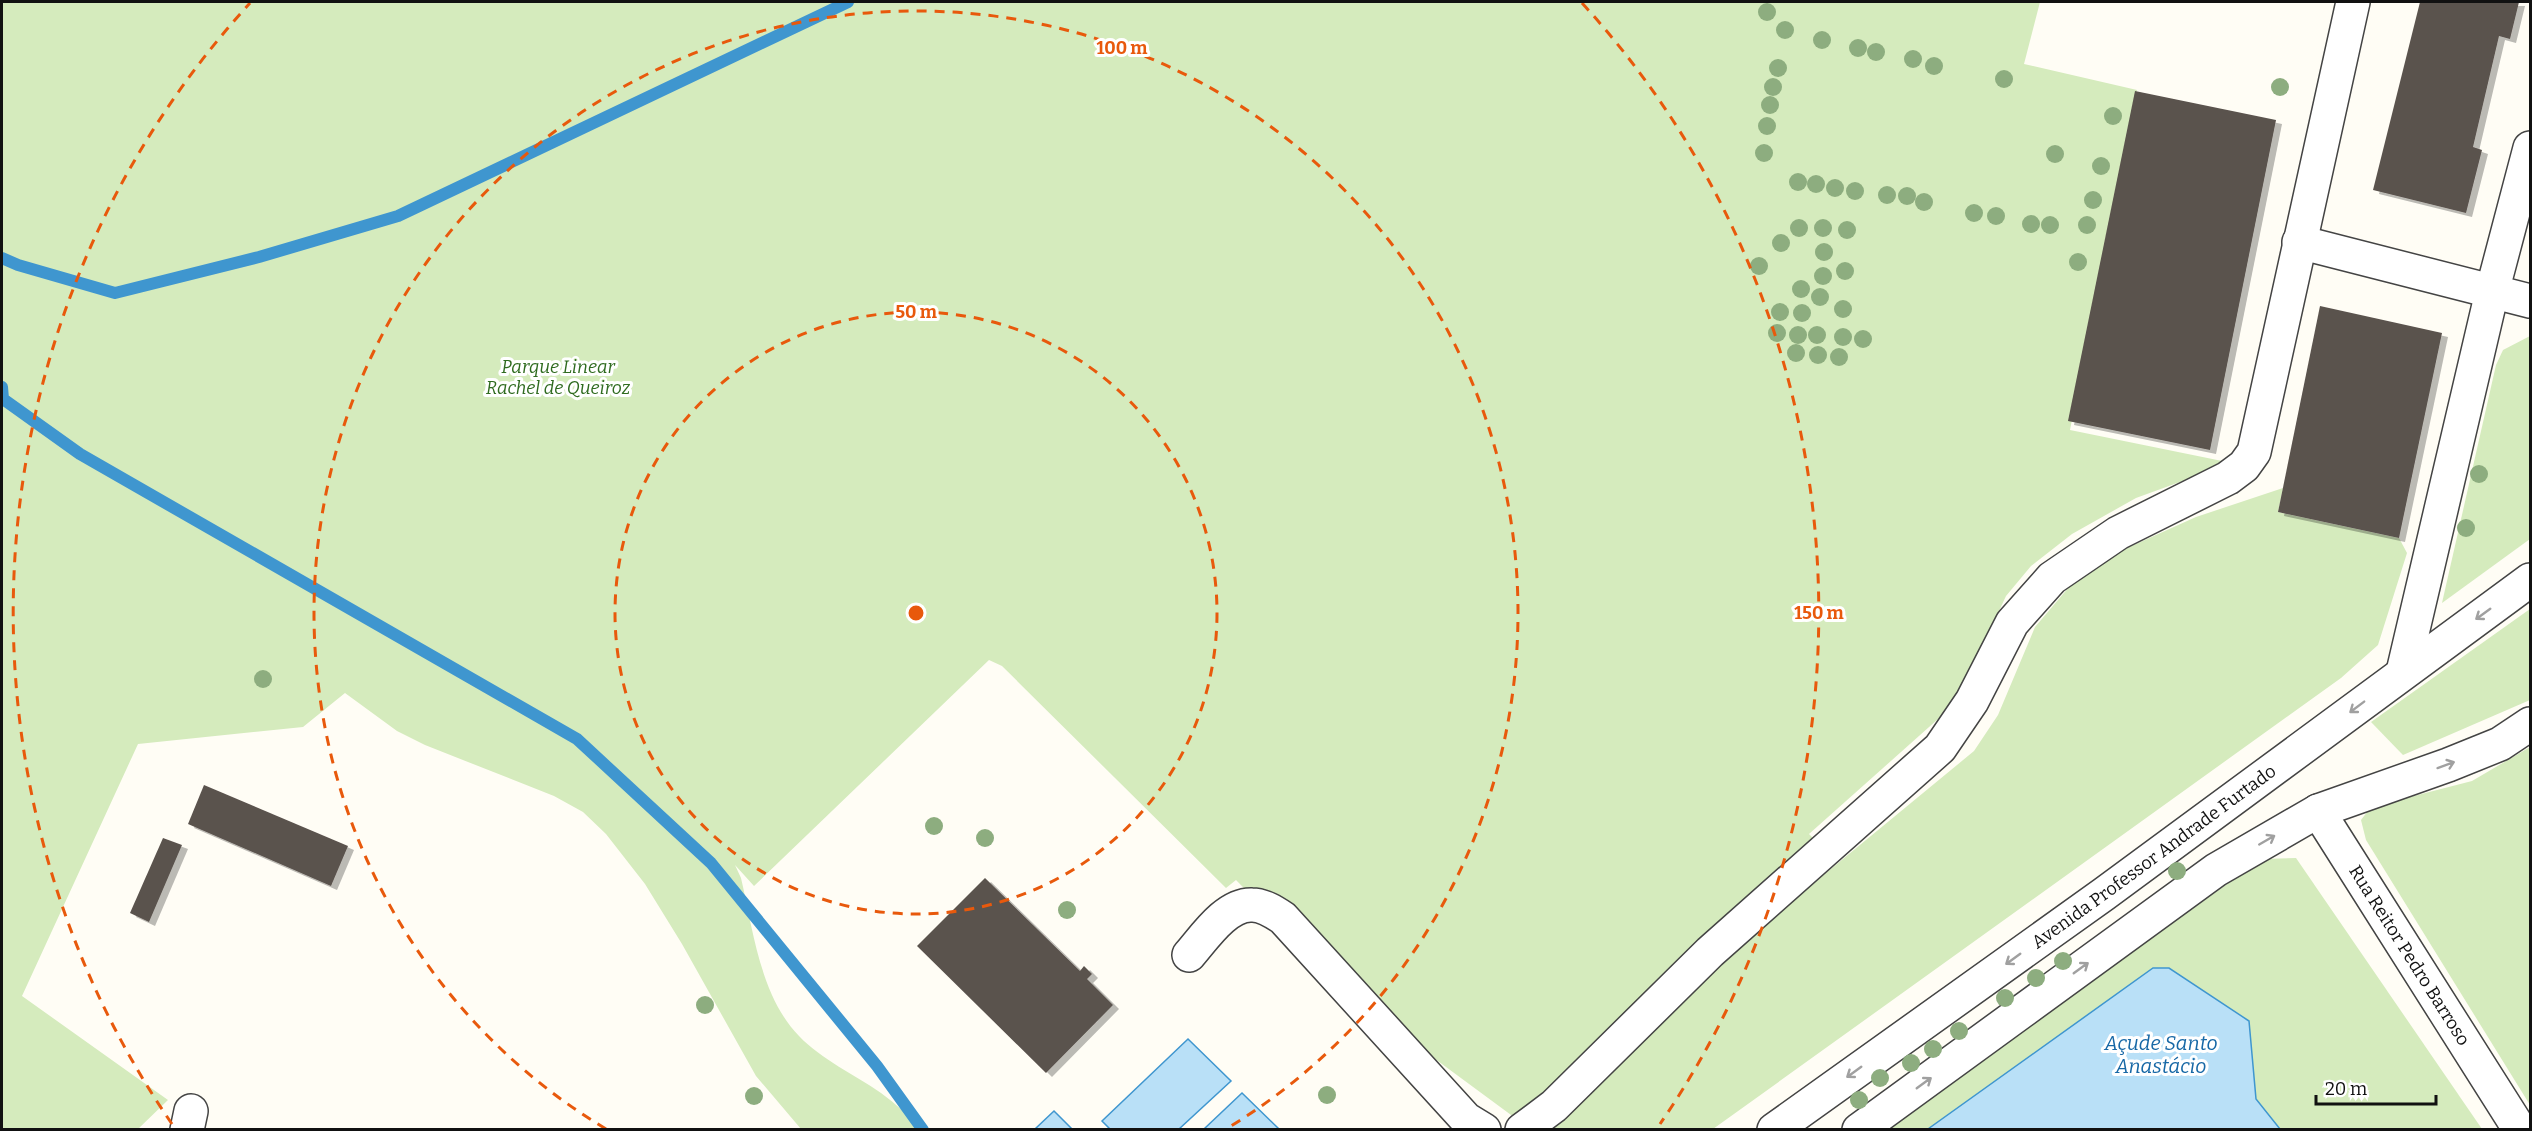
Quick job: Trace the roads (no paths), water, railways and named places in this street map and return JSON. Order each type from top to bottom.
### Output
[{"type":"street","points":[[1522,1130],[1554,1106],[1710,952],[1940,748],[1972,701],[2012,623],[2052,578],[2118,533],[2228,478],[2244,466],[2254,452],[2353,2]]},
{"type":"street","points":[[2403,672],[2492,292],[2530,147]]},
{"type":"street","points":[[2299,242],[2530,301]]},
{"type":"street","name":"Avenida Professor Andrade Furtado","points":[[1774,1130],[2104,894],[2530,580]]},
{"type":"street","points":[[1859,1130],[2216,870],[2318,811],[2500,744],[2530,724]]},
{"type":"street","name":"Rua Reitor Pedro Barroso","points":[[2318,811],[2520,1130]]},
{"type":"street","points":[[1189,955],[1214,927],[1234,910],[1251,905],[1269,910],[1283,918],[1466,1119],[1484,1130]]},
{"type":"water","name":"Açude Santo Anastácio","points":[[2153,968],[2169,968],[2249,1021],[2256,1099],[2280,1129],[1928,1129]]},
{"type":"water","points":[[1188,1039],[1231,1081],[1179,1129],[1110,1129],[1102,1121]]},
{"type":"water","points":[[1242,1093],[1279,1129],[1204,1129]]},
{"type":"water","points":[[1054,1111],[1072,1129],[1035,1129]]},
{"type":"waterway","points":[[2,258],[18,265],[115,293],[259,257],[398,216],[848,2]]},
{"type":"waterway","points":[[2,387],[3,399],[80,454],[577,739],[711,863],[877,1066],[923,1130]]},
{"type":"park label","name":"Parque Linear Rachel de Queiroz","points":[[558,377]]}]
